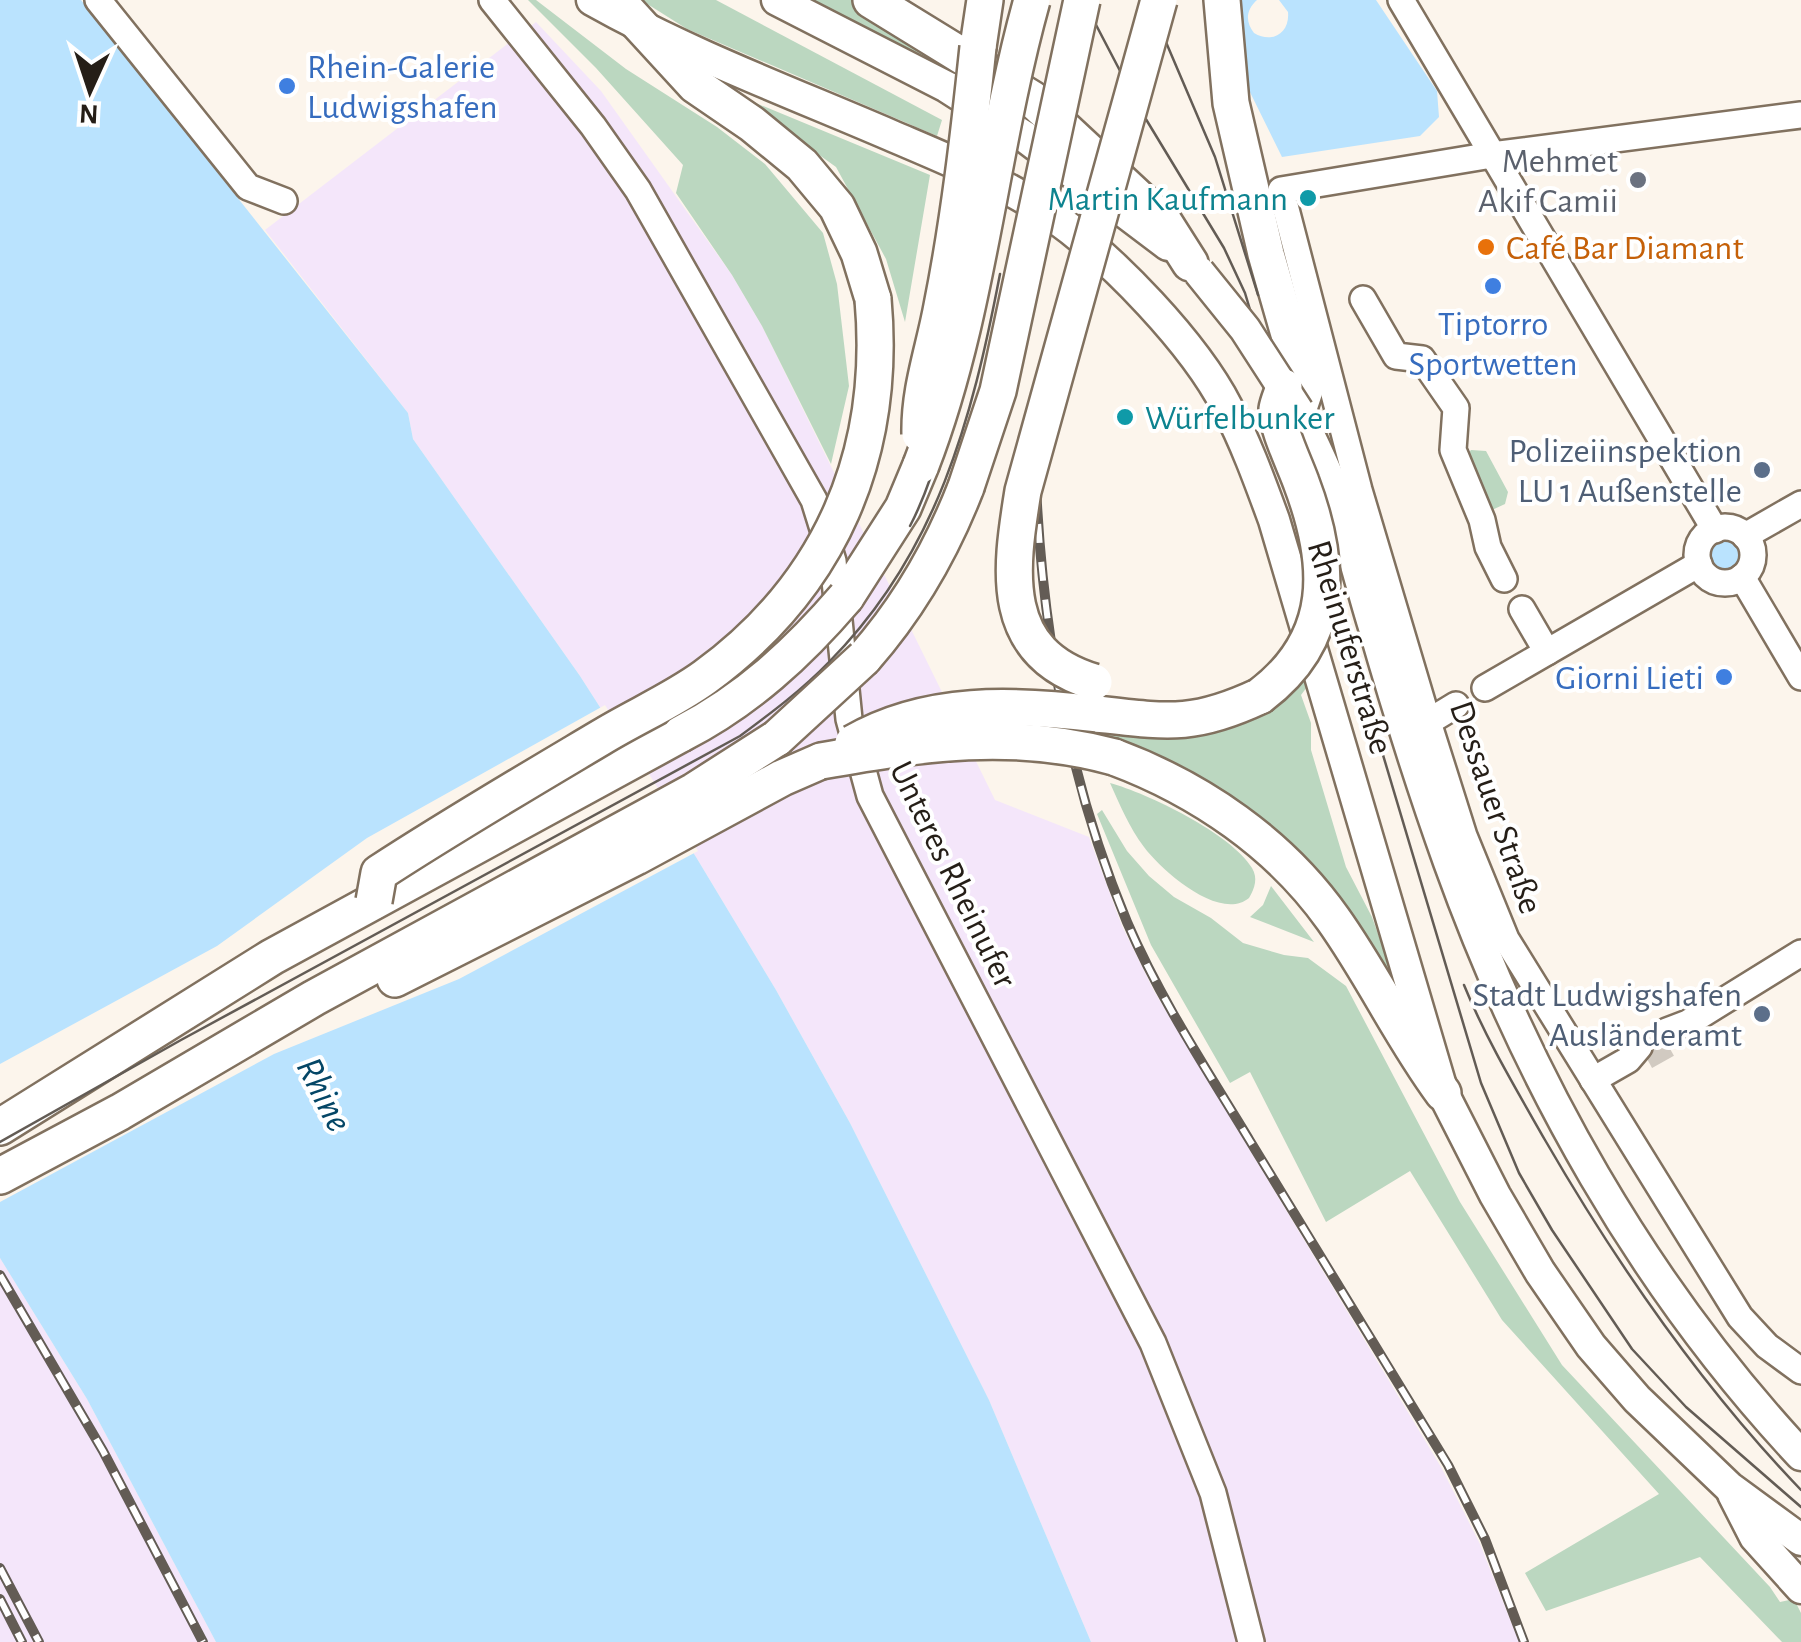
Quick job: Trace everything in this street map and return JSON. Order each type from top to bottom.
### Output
[{"type":"highway","points":[[374,901],[379,874],[705,677],[777,612],[816,562],[841,516],[859,462],[872,404],[876,337],[873,300],[859,252],[837,207],[802,165],[695,85],[617,0]]},
{"type":"highway","points":[[872,0],[1032,98],[1164,222],[1195,267]]},
{"type":"highway","points":[[921,465],[919,401],[942,306],[985,0]]},
{"type":"highway","points":[[0,1127],[272,956],[716,716],[754,689],[816,632],[882,545],[903,508],[939,420],[974,288],[1016,60],[1032,0]]},
{"type":"highway","points":[[0,1176],[756,753],[823,699],[891,627],[933,558],[983,442],[1013,325],[1082,0]]},
{"type":"highway","points":[[1159,0],[1023,491],[1012,559],[1014,595],[1030,638],[1046,658],[1096,698],[1175,721],[1203,719],[1260,696],[1280,681],[1300,658],[1314,628],[1322,594],[1323,556],[1310,503],[1276,411],[1305,390],[1266,254],[1231,104],[1222,0]]},
{"type":"highway","points":[[318,996],[378,986],[419,969],[878,729],[965,708],[1021,707],[1096,698]]},
{"type":"highway","points":[[822,761],[946,742],[1039,741],[1114,757],[1176,782],[1226,814],[1279,857],[1332,916],[1376,985],[1410,1049],[1443,1094]]},
{"type":"main road","name":"Rheinuferstraße","points":[[592,0],[649,32],[998,183],[1054,217],[1105,260],[1166,322],[1207,376],[1233,420],[1274,520],[1443,1094],[1495,1195],[1540,1272],[1592,1346],[1637,1400],[1729,1487],[1801,1540]]},
{"type":"main road","name":"Rheinuferstraße","points":[[778,0],[948,87],[1025,137],[1195,267],[1245,328],[1291,399],[1334,492],[1391,686],[1472,922],[1550,1098],[1621,1220],[1696,1328],[1799,1452]]},
{"type":"main road","points":[[1729,1487],[1755,1536],[1801,1588]]},
{"type":"street","points":[[98,0],[248,187],[284,201]]},
{"type":"street","name":"Unteres Rheinufer","points":[[492,0],[593,126],[638,190],[814,500],[833,561],[849,719],[870,796],[1153,1343],[1214,1494],[1250,1642]]},
{"type":"street","points":[[1401,0],[1715,530]]},
{"type":"street","points":[[1492,155],[1801,115]]},
{"type":"street","name":"Dessauer Straße","points":[[1492,155],[1281,190],[1359,490],[1428,722],[1464,836],[1506,939],[1740,1317],[1767,1346],[1801,1371]]},
{"type":"street","points":[[1364,299],[1396,356],[1422,358],[1456,408],[1452,450],[1482,520],[1488,547],[1504,578]]},
{"type":"street","points":[[1745,536],[1801,504]]},
{"type":"street","points":[[1723,526],[1742,530],[1755,554],[1750,572],[1727,586],[1709,580],[1696,558],[1700,539],[1715,530],[1723,526]]},
{"type":"street","points":[[1486,688],[1699,564]]},
{"type":"street","points":[[1742,576],[1801,677]]},
{"type":"street","points":[[1522,610],[1539,657]]},
{"type":"street","points":[[1428,722],[1456,706]]},
{"type":"street","points":[[1676,1032],[1801,954]]},
{"type":"street","points":[[1593,1080],[1638,1055]]},
{"type":"shaded area","points":[[536,22],[601,91],[732,275],[762,326],[995,800],[1089,837],[1122,926],[1154,991],[1441,1467],[1480,1544],[1519,1642],[1091,1642],[989,1400],[850,1123],[776,990],[580,676],[413,439],[408,413],[265,230]]},
{"type":"shaded area","points":[[0,1258],[87,1399],[216,1642],[0,1642]]},
{"type":"green space","points":[[528,0],[536,0],[626,69],[717,127],[765,164],[823,233],[837,284],[849,386],[831,464],[762,326],[676,193],[683,165],[596,68]]},
{"type":"green space","points":[[641,0],[716,0],[942,120],[937,136],[687,29]]},
{"type":"green space","points":[[813,0],[851,0],[946,61],[940,68]]},
{"type":"green space","points":[[734,94],[930,175],[905,322],[886,259],[836,167]]},
{"type":"green space","points":[[1471,450],[1486,451],[1508,492],[1505,504],[1492,510],[1490,507],[1468,460]]},
{"type":"green space","points":[[1302,677],[1307,687],[1301,695],[1311,723],[1311,750],[1346,867],[1372,917],[1394,979],[1388,981],[1337,904],[1103,737],[1100,726]]},
{"type":"green space","points":[[1110,783],[1166,805],[1227,842],[1254,872],[1255,883],[1249,898],[1237,904],[1223,904],[1177,880],[1139,839]]},
{"type":"green space","points":[[1102,810],[1127,851],[1174,897],[1211,918],[1243,943],[1308,958],[1346,986],[1460,1202],[1562,1365],[1780,1602],[1794,1599],[1801,1613],[1801,1642],[1782,1642],[1700,1557],[1546,1611],[1525,1573],[1659,1494],[1502,1320],[1410,1171],[1326,1222],[1250,1072],[1230,1083],[1151,945],[1097,814]]},
{"type":"green space","points":[[1271,886],[1314,942],[1250,917],[1263,905]]},
{"type":"water","name":"Rhine","points":[[0,0],[81,0],[408,413],[413,439],[580,676],[696,857],[850,1123],[989,1400],[1091,1642],[216,1642],[87,1399],[0,1258]]},
{"type":"water","points":[[1222,0],[1257,0],[1249,12],[1249,24],[1254,33],[1273,37],[1283,31],[1288,19],[1279,0],[1376,0],[1437,91],[1439,117],[1420,136],[1282,157],[1209,9]]},
{"type":"water","points":[[1724,534],[1740,540],[1746,556],[1740,572],[1724,578],[1708,572],[1702,556],[1708,540]]},
{"type":"pier","points":[[605,705],[698,851],[459,979],[274,1054],[0,1202],[0,1064],[217,946],[367,838]]},
{"type":"tunnel","points":[[1646,1057],[1673,1042]]},
{"type":"tram line","points":[[1083,0],[1141,111],[1224,248],[1245,293],[1481,1083],[1519,1173],[1552,1230],[1632,1349],[1686,1407],[1801,1507]]},
{"type":"tram line","points":[[1148,0],[1215,157],[1258,295]]},
{"type":"tram line","points":[[910,526],[944,436],[982,272]]},
{"type":"tram line","points":[[0,1142],[740,736],[797,692],[866,620],[923,530],[962,432],[1000,274]]},
{"type":"tram line","points":[[1464,985],[1523,1102],[1631,1278],[1729,1409],[1801,1490]]},
{"type":"railway","points":[[1036,486],[1045,598],[1062,708],[1089,816],[1127,922],[1185,1034],[1448,1465],[1485,1539],[1524,1642]]},
{"type":"railway","points":[[0,1275],[103,1451],[203,1642]]},
{"type":"railway","points":[[0,1568],[39,1642]]},
{"type":"railway","points":[[0,1599],[22,1642]]},
{"type":"place","name":"Rhein-Galerie Ludwigshafen","points":[[287,86]]},
{"type":"place","name":"Mehmet Akif Camii","points":[[1638,180]]},
{"type":"place","name":"Martin Kaufmann","points":[[1308,198]]},
{"type":"place","name":"Café Bar Diamant","points":[[1486,247]]},
{"type":"place","name":"Tiptorro Sportwetten","points":[[1493,286]]},
{"type":"place","name":"Würfelbunker","points":[[1125,417]]},
{"type":"place","name":"Polizeiinspektion LU 1 Außenstelle","points":[[1762,470]]},
{"type":"place","name":"Giorni Lieti","points":[[1724,677]]},
{"type":"place","name":"Stadt Ludwigshafen Ausländeramt","points":[[1762,1014]]}]
